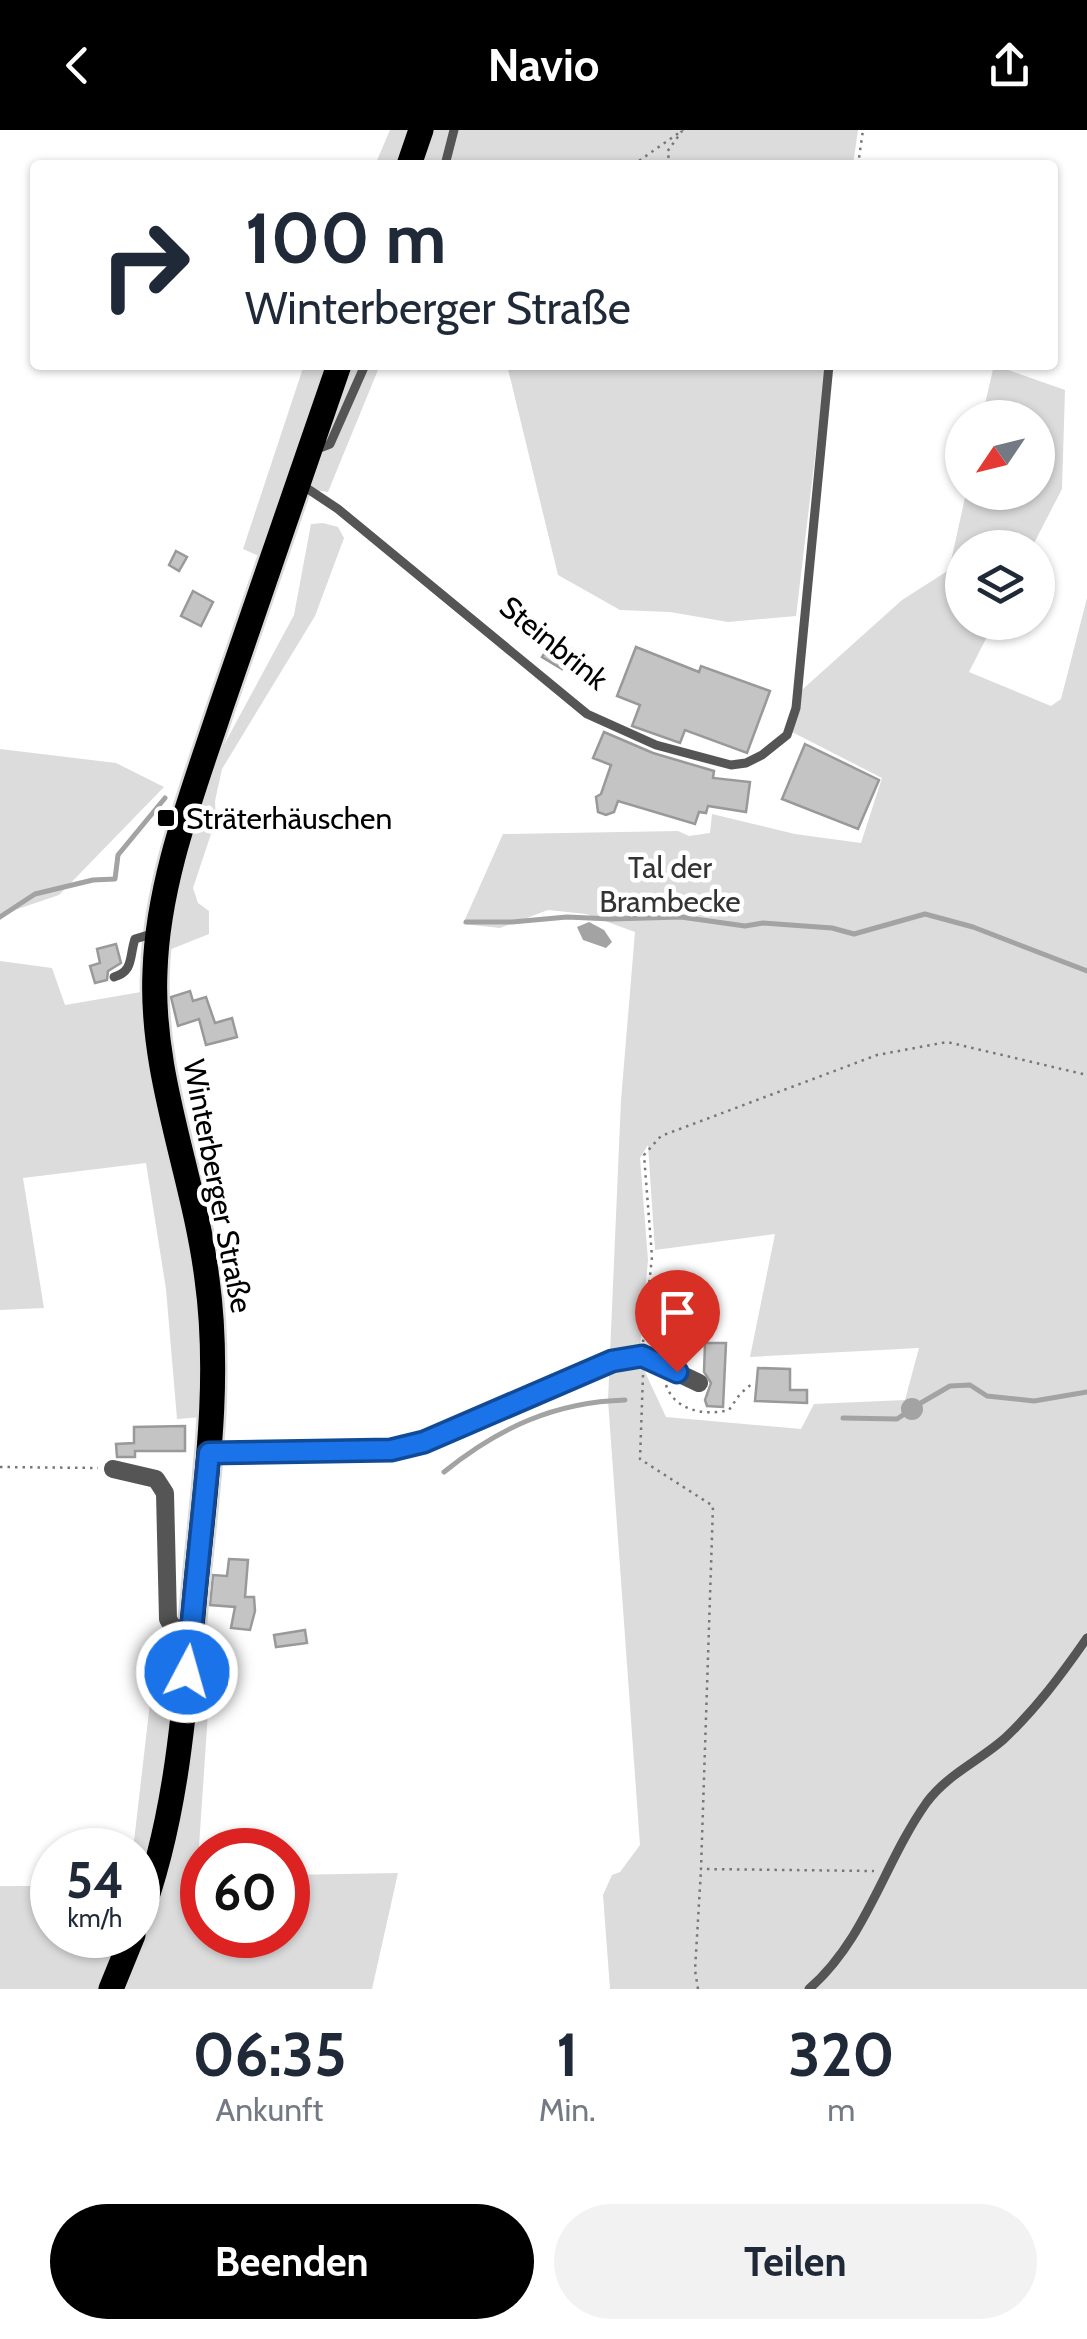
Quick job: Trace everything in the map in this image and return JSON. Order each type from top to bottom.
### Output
[{"type":"main road","points":[[411,160],[422,130]]},
{"type":"main road","points":[[298,482],[337,370]]},
{"type":"main road","name":"Winterberger Straße","points":[[160,1851],[170,1805],[209,1453],[212,1318],[199,1230],[163,1078],[155,1008],[157,932],[195,786],[298,482]]},
{"type":"main road","points":[[111,1989],[123,1958]]},
{"type":"street","points":[[209,1453],[391,1450],[424,1442],[612,1361],[642,1356],[699,1383]]},
{"type":"street","points":[[114,1469],[156,1480],[164,1493],[168,1620],[172,1626],[191,1634]]},
{"type":"lane","points":[[446,160],[454,130]]},
{"type":"lane","points":[[309,452],[330,444],[363,370]]},
{"type":"lane","name":"Steinbrink","points":[[298,482],[338,509],[586,714],[656,745],[731,764],[746,763],[787,735],[796,708],[829,370]]},
{"type":"lane","name":"Winterberger Straße","points":[[114,977],[126,974],[130,968],[130,952],[136,939],[157,932]]},
{"type":"lane","points":[[809,1989],[855,1937],[885,1872],[938,1788],[1009,1734],[1044,1696],[1087,1638]]},
{"type":"path","points":[[640,160],[683,130]]},
{"type":"path","points":[[670,160],[667,152],[683,130]]},
{"type":"path","points":[[859,160],[863,130]]},
{"type":"path","points":[[698,1989],[694,1970],[713,1506],[640,1459],[645,1395],[642,1356],[652,1257],[644,1155],[661,1136],[877,1055],[947,1042],[1087,1075]]},
{"type":"path","points":[[0,1466],[114,1469]]},
{"type":"path","points":[[701,1869],[885,1872]]},
{"type":"green space","points":[[390,130],[408,130],[397,160],[377,160]]},
{"type":"green space","points":[[432,130],[858,130],[854,160],[422,160]]},
{"type":"green space","points":[[302,370],[378,370],[328,492],[282,486],[259,556],[243,549]]},
{"type":"green space","points":[[508,370],[825,370],[796,616],[728,622],[670,612],[620,610],[558,575]]},
{"type":"green space","points":[[993,370],[1008,370],[1065,390],[1062,489],[1055,503],[1055,400],[986,400]]},
{"type":"green space","points":[[962,510],[1051,510],[1041,530],[958,530]]},
{"type":"green space","points":[[311,524],[338,527],[344,538],[315,616],[222,769],[215,801],[216,819],[193,888],[198,903],[209,911],[209,934],[169,950],[176,892],[193,820],[212,767],[294,615]]},
{"type":"green space","name":"Tal der Brambecke","points":[[945,573],[945,640],[985,640],[969,672],[1051,706],[1061,699],[1087,598],[1087,1989],[610,1989],[603,1895],[612,1875],[620,1872],[640,1845],[608,1400],[621,1100],[635,932],[586,914],[548,910],[500,928],[463,924],[503,834],[678,831],[689,836],[710,833],[712,814],[795,834],[861,843],[882,778],[792,732],[794,697],[902,600]],"holes":[[[648,1145],[655,1250],[775,1234],[750,1357],[919,1348],[905,1400],[814,1404],[801,1429],[666,1417],[639,1359],[648,1260],[640,1158]]]},
{"type":"green space","points":[[0,749],[116,763],[164,787],[59,895],[0,915]]},
{"type":"green space","points":[[0,961],[52,968],[65,1005],[141,992],[152,1081],[195,1273],[203,1417],[177,1419],[166,1289],[146,1163],[23,1178],[44,1308],[0,1310]]},
{"type":"green space","points":[[156,1651],[212,1653],[200,1828],[180,1828],[180,1958],[310,1958],[310,1875],[398,1873],[372,1989],[0,1989],[0,1886],[30,1886],[30,1958],[160,1958],[160,1828],[136,1828]]},
{"type":"shaded area","points":[[589,922],[604,930],[612,942],[606,948],[583,940],[577,927]]},
{"type":"shaded area","points":[[912,1398],[920,1401],[920,1417],[912,1420],[904,1417],[901,1409],[904,1401]]},
{"type":"building","points":[[176,551],[187,557],[179,571],[169,565]]},
{"type":"building","points":[[193,591],[213,602],[201,626],[181,616]]},
{"type":"building","points":[[555,637],[574,651],[562,669],[542,657]]},
{"type":"building","points":[[636,647],[699,672],[701,666],[770,691],[747,753],[685,730],[680,743],[632,726],[640,705],[617,696]]},
{"type":"building","points":[[604,732],[653,753],[714,771],[713,778],[750,782],[746,812],[708,806],[706,813],[699,812],[695,824],[618,801],[614,812],[598,812],[596,797],[601,794],[611,765],[593,758]]},
{"type":"building","points":[[805,744],[879,780],[858,829],[782,799]]},
{"type":"building","points":[[116,944],[121,963],[108,971],[107,980],[95,983],[90,966],[100,963],[97,949]]},
{"type":"building","points":[[190,991],[193,1001],[206,997],[215,1023],[232,1018],[237,1037],[206,1045],[199,1019],[178,1026],[171,997]]},
{"type":"building","points":[[705,1343],[726,1343],[723,1407],[707,1406],[705,1400],[711,1383],[704,1372]]},
{"type":"building","points":[[758,1368],[790,1369],[790,1390],[807,1390],[807,1403],[755,1401]]},
{"type":"building","points":[[185,1426],[185,1451],[135,1451],[135,1457],[117,1457],[116,1444],[134,1443],[134,1427]]},
{"type":"building","points":[[229,1559],[248,1560],[245,1597],[254,1597],[255,1611],[250,1630],[231,1628],[235,1607],[210,1605],[213,1575],[227,1576]]},
{"type":"building","points":[[305,1630],[307,1643],[276,1647],[274,1635]]},
{"type":"waterway","points":[[0,917],[35,894],[93,880],[115,879],[118,855],[165,798]]},
{"type":"waterway","points":[[466,922],[681,917],[745,926],[763,923],[832,928],[854,934],[925,914],[973,927],[1087,971]]},
{"type":"waterway","points":[[919,1404],[950,1386],[970,1385],[987,1396],[1034,1401],[1087,1392]]},
{"type":"waterway","points":[[444,1472],[485,1442],[528,1420],[575,1406],[625,1400]]},
{"type":"waterway","points":[[843,1418],[897,1419],[906,1413]]},
{"type":"place","name":"Sträterhäuschen","points":[[166,818]]},
{"type":"route","points":[[187,1672],[209,1453],[391,1450],[424,1442],[626,1357],[642,1356],[677,1372]]}]
